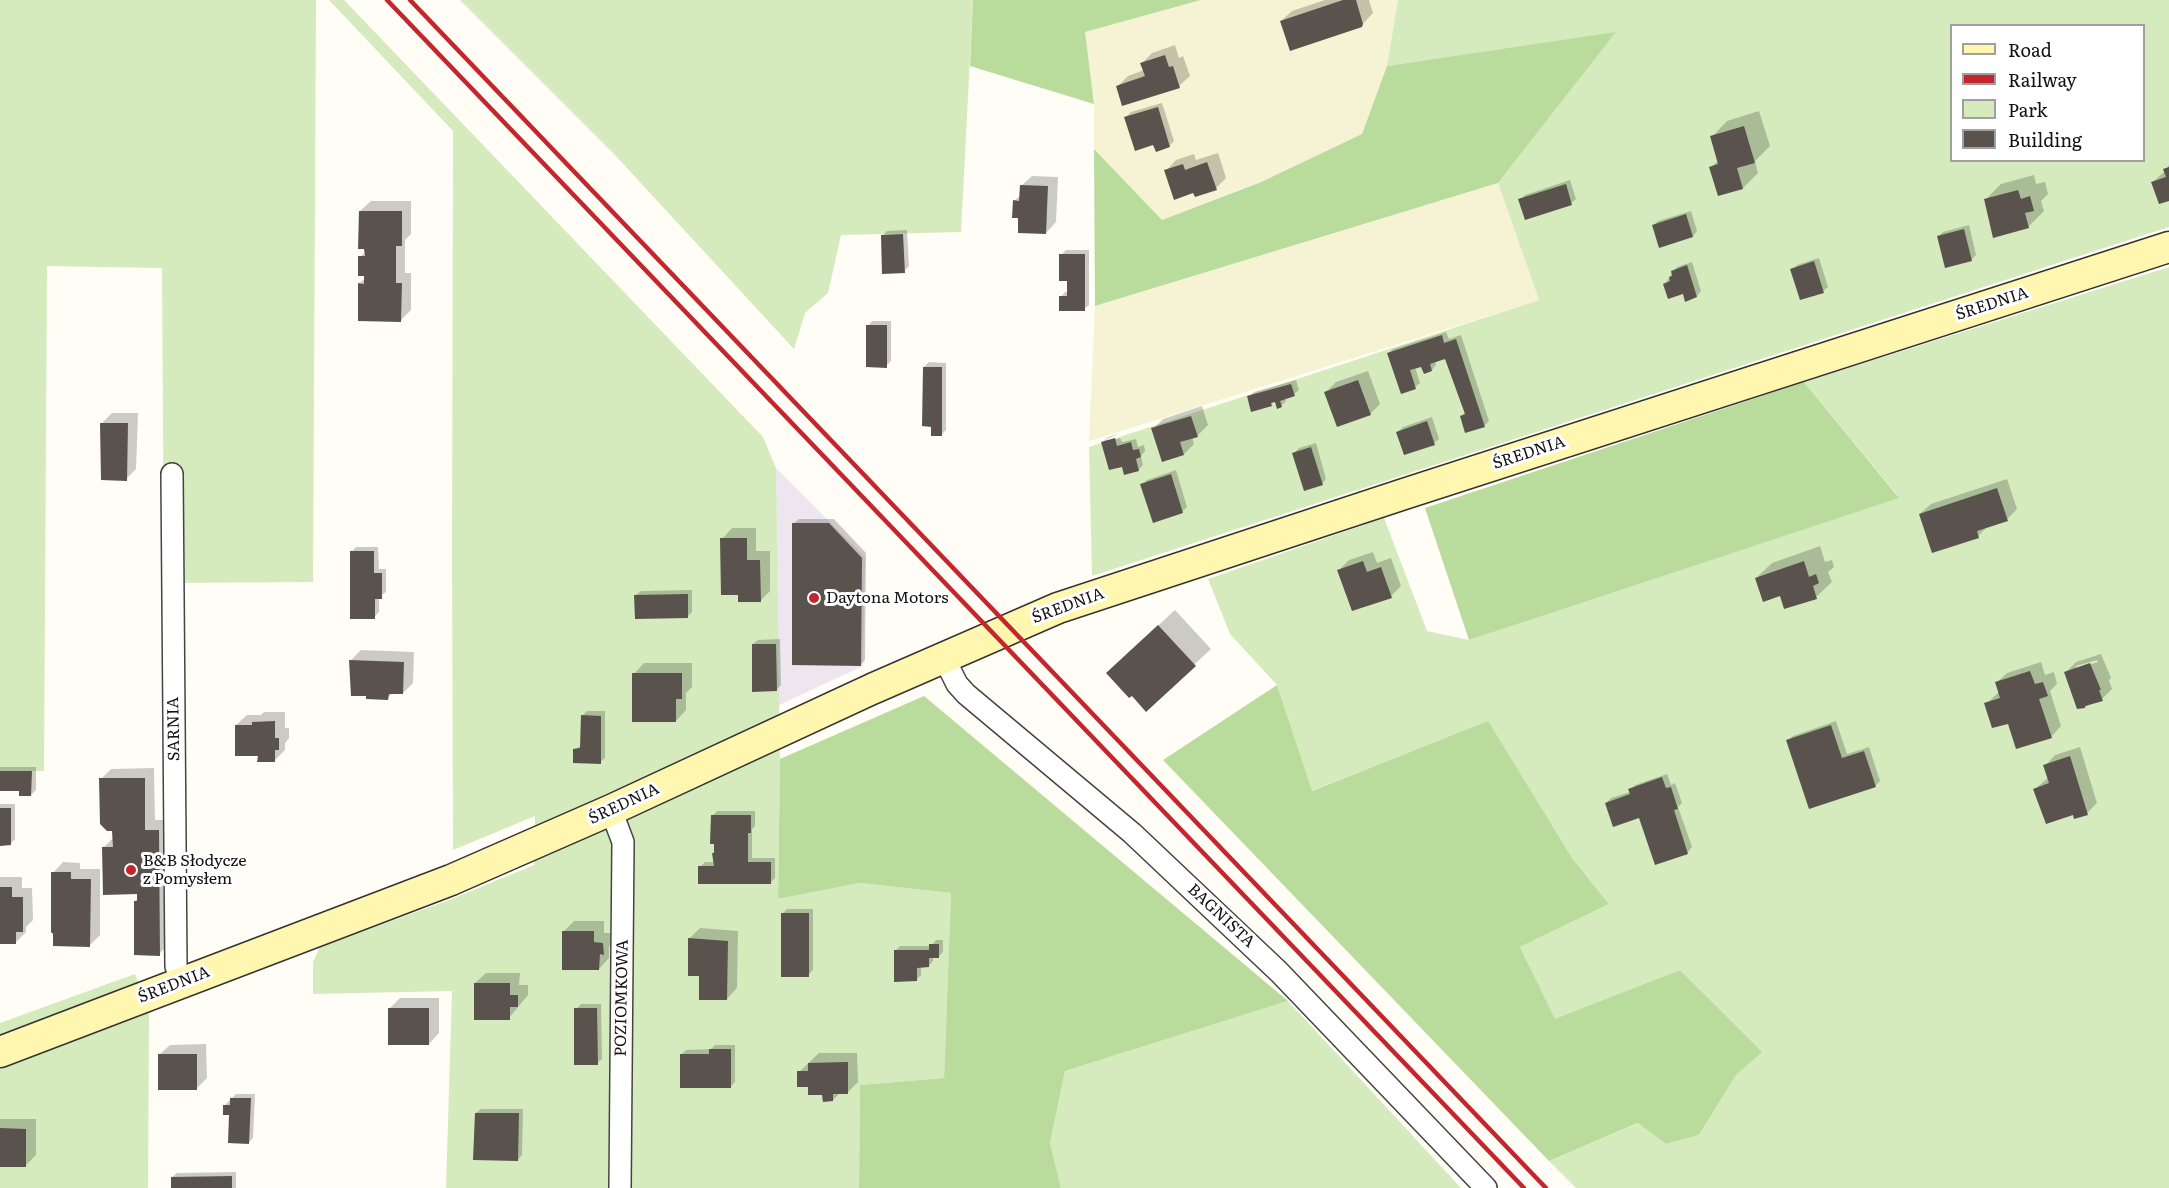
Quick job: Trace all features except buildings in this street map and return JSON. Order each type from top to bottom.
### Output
[{"type":"street","name":"ŚREDNIA","points":[[0,1052],[451,879],[611,810],[872,689],[1023,623],[1083,600],[1415,490],[2169,247]]},
{"type":"street","name":"SARNIA","points":[[172,474],[176,966],[181,983]]},
{"type":"street","name":"BAGNISTA","points":[[944,658],[957,684],[966,694],[1132,833],[1279,972],[1486,1188]]},
{"type":"street","name":"POZIOMKOWA","points":[[611,810],[623,842],[620,1188]]},
{"type":"shaded area","points":[[1201,0],[1398,0],[1387,66],[1362,134],[1267,179],[1162,220],[1094,149],[1094,104],[1085,32]]},
{"type":"shaded area","points":[[1498,183],[1539,300],[1089,441],[1095,306]]},
{"type":"shaded area","points":[[776,468],[865,557],[863,666],[777,706]]},
{"type":"green space","points":[[0,0],[316,0],[313,582],[164,583],[162,268],[47,266],[44,771],[0,771]]},
{"type":"green space","points":[[329,0],[344,0],[763,437],[776,468],[780,759],[778,899],[860,883],[951,893],[944,1078],[860,1085],[859,1188],[630,1188],[610,1163],[609,1188],[446,1188],[452,991],[313,994],[313,962],[320,947],[452,899],[534,865],[535,816],[453,850],[453,131]]},
{"type":"green space","points":[[460,0],[973,0],[961,232],[841,235],[828,293],[805,313],[794,349],[615,155]]},
{"type":"green space","points":[[973,0],[1201,0],[1085,32],[1094,104],[970,66]]},
{"type":"green space","points":[[1398,0],[2169,0],[2169,227],[1092,576],[1089,447],[1539,300],[1498,183],[1615,33],[1387,66]]},
{"type":"green space","points":[[1616,32],[1498,183],[1095,306],[1094,149],[1162,220],[1261,182],[1362,134],[1387,66]]},
{"type":"green space","points":[[2169,267],[2169,1188],[1576,1188],[1549,1161],[1639,1123],[1666,1144],[1699,1135],[1736,1075],[1761,1052],[1680,970],[1555,1020],[1520,947],[1609,904],[1572,858],[1487,722],[1311,791],[1277,685],[1230,634],[1208,579],[1384,518],[1427,631],[1469,640],[1898,496],[1804,382]]},
{"type":"green space","points":[[1804,382],[1899,498],[1469,640],[1425,508]]},
{"type":"green space","points":[[1277,685],[1312,791],[1488,721],[1572,858],[1609,904],[1520,947],[1555,1019],[1680,970],[1762,1052],[1736,1075],[1699,1135],[1666,1144],[1638,1123],[1549,1161],[1163,760]]},
{"type":"green space","points":[[924,696],[1288,1001],[1065,1071],[1050,1143],[1061,1188],[859,1188],[860,1085],[944,1078],[951,893],[860,883],[778,899],[780,759]]},
{"type":"green space","points":[[135,974],[149,1013],[148,1188],[0,1188],[0,1023]]},
{"type":"green space","points":[[1288,1001],[1461,1188],[1061,1188],[1050,1143],[1065,1071]]},
{"type":"railway","points":[[387,0],[1524,1188]]},
{"type":"railway","points":[[410,0],[1546,1188]]},
{"type":"place","name":"Daytona Motors","points":[[814,598]]},
{"type":"place","name":"B&B Słodycze z Pomysłem","points":[[131,870]]}]
